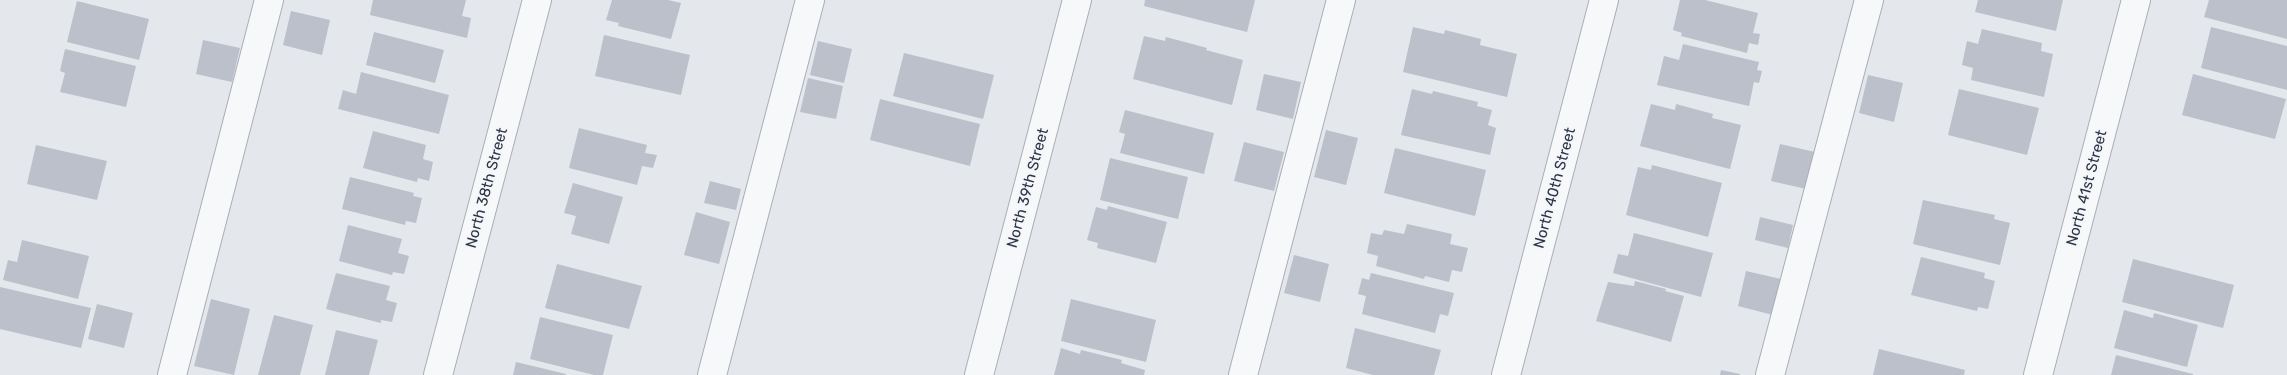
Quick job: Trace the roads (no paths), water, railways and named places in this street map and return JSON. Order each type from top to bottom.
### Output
[{"type":"street","points":[[172,375],[269,0]]},
{"type":"street","name":"North 38th Street","points":[[438,375],[536,0]]},
{"type":"street","points":[[712,375],[810,0]]},
{"type":"street","name":"North 39th Street","points":[[979,375],[1077,0]]},
{"type":"street","points":[[1243,375],[1341,0]]},
{"type":"street","name":"North 40th Street","points":[[1506,375],[1604,0]]},
{"type":"street","points":[[1770,375],[1869,0]]},
{"type":"street","name":"North 41st Street","points":[[2038,375],[2136,0]]}]
